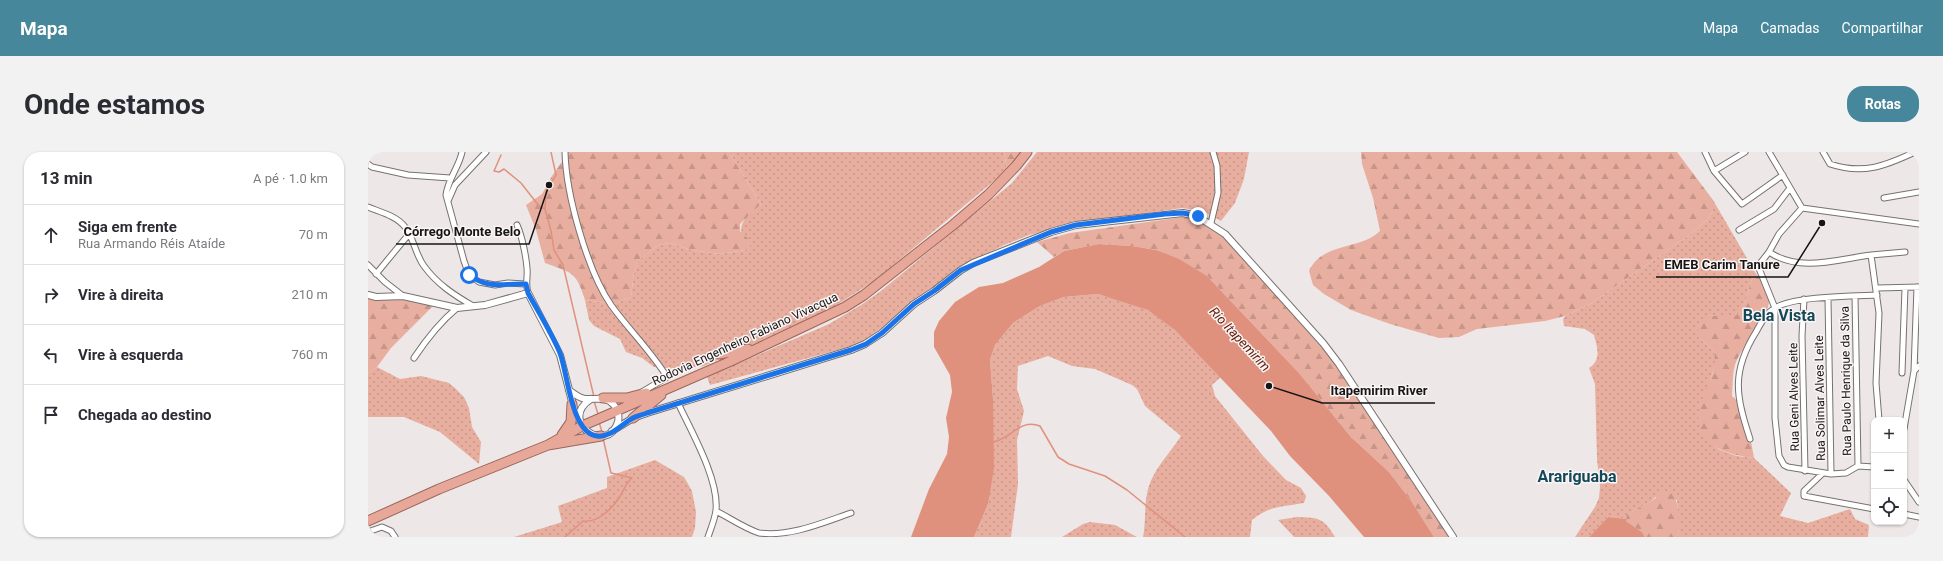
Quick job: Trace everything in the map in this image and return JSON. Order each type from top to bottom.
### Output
[{"type":"highway","name":"Rodovia Engenheiro Fabiano Vivacqua","points":[[548,445],[581,425],[621,409],[825,318],[864,295],[988,195],[1016,166],[1027,152]]},
{"type":"highway","points":[[719,354],[761,347]]},
{"type":"highway","points":[[603,398],[633,396],[673,386]]},
{"type":"highway","points":[[632,418],[643,412],[673,386]]},
{"type":"highway","points":[[557,440],[571,422],[572,404]]},
{"type":"highway","points":[[368,521],[439,489],[548,445],[601,436]]},
{"type":"street","points":[[462,152],[447,185],[446,195],[469,275],[480,282],[495,285],[508,283],[526,284]]},
{"type":"street","points":[[448,203],[450,193],[455,185],[486,152]]},
{"type":"street","points":[[565,152],[569,183],[583,241],[597,278],[610,303],[667,377],[633,396]]},
{"type":"street","points":[[1211,223],[1218,193],[1216,166],[1213,152]]},
{"type":"street","points":[[1705,152],[1714,171],[1742,204],[1783,175]]},
{"type":"street","points":[[1714,171],[1744,152]]},
{"type":"street","points":[[1769,152],[1802,208]]},
{"type":"street","points":[[1823,152],[1830,164],[1846,170],[1866,170],[1891,163],[1916,152]]},
{"type":"street","points":[[368,164],[372,167],[408,175],[450,178]]},
{"type":"street","points":[[1739,230],[1774,209],[1790,188]]},
{"type":"street","points":[[1884,198],[1919,192]]},
{"type":"street","points":[[368,207],[398,220],[405,227],[422,264],[431,275],[455,296],[474,307]]},
{"type":"street","points":[[1802,208],[1919,224]]},
{"type":"street","points":[[1802,208],[1779,234],[1769,252],[1758,266],[1758,270],[1775,308],[1775,418],[1779,456],[1784,465],[1788,467],[1822,474],[1846,473],[1858,466],[1871,468]]},
{"type":"street","points":[[569,390],[580,398],[603,398],[621,409],[643,412],[678,403],[851,350],[866,344],[882,333],[914,304],[961,270],[1051,232],[1076,225],[1183,213],[1198,216],[1211,223],[1225,234],[1323,343],[1339,364],[1453,537]]},
{"type":"street","points":[[517,225],[520,232],[527,269],[526,284],[528,293],[560,355],[572,404],[581,425],[592,435],[601,436],[632,418]]},
{"type":"street","points":[[376,274],[409,234]]},
{"type":"street","points":[[1769,252],[1777,257],[1809,263],[1824,263],[1870,255],[1905,252]]},
{"type":"street","points":[[1870,255],[1877,288],[1880,326],[1876,383],[1879,417]]},
{"type":"street","points":[[368,265],[376,274],[403,296]]},
{"type":"street","points":[[1877,288],[1918,287],[1917,371],[1907,417]]},
{"type":"street","points":[[1902,373],[1905,288]]},
{"type":"street","points":[[368,296],[403,296],[457,308],[485,305],[528,293]]},
{"type":"street","points":[[1750,439],[1743,417],[1737,377],[1750,340],[1762,320],[1775,308],[1804,299],[1877,295]]},
{"type":"street","name":"Rua Paulo Henrique da Silva","points":[[1855,296],[1858,466]]},
{"type":"street","name":"Rua Solimar Alves Leite","points":[[1828,298],[1831,474]]},
{"type":"street","name":"Rua Geni Alves Leite","points":[[1804,299],[1802,336],[1805,471]]},
{"type":"street","points":[[414,358],[426,341],[457,308]]},
{"type":"street","points":[[581,425],[580,414],[582,408],[592,399]]},
{"type":"street","points":[[678,403],[709,470],[714,488],[716,510],[708,537]]},
{"type":"street","points":[[612,431],[618,422],[621,409]]},
{"type":"street","points":[[1822,474],[1804,491],[1803,494],[1806,497],[1871,508]]},
{"type":"street","points":[[1907,484],[1919,502]]},
{"type":"street","points":[[716,510],[750,529],[768,535],[782,536],[795,533],[851,513]]},
{"type":"street","points":[[1907,515],[1919,517]]},
{"type":"street","points":[[368,532],[382,527],[391,531],[395,537]]},
{"type":"green space","points":[[567,152],[729,152],[761,204],[740,224],[740,231],[751,241],[750,247],[746,250],[719,254],[692,250],[670,243],[658,245],[639,260],[634,271],[631,297],[614,304],[585,300],[579,283],[572,274],[545,263],[536,230],[526,205],[542,194]]},
{"type":"green space","points":[[729,152],[1004,152],[1007,170],[874,281],[824,313],[704,366],[679,369],[654,367],[642,358],[626,352],[620,339],[594,326],[589,320],[585,300],[614,304],[631,297],[634,271],[639,260],[658,245],[670,243],[692,250],[719,254],[746,250],[741,228],[742,224],[761,204]]},
{"type":"green space","points":[[1004,152],[1022,152],[1007,170]]},
{"type":"green space","points":[[1037,152],[1249,152],[1244,179],[1235,203],[1221,221],[1203,211],[1182,208],[1068,225],[1029,235],[1004,245],[968,263],[866,340],[852,346],[710,385],[707,377],[829,324],[881,291],[1012,183]]},
{"type":"green space","points":[[1361,152],[1677,152],[1713,200],[1713,211],[1707,220],[1688,236],[1590,304],[1565,316],[1545,321],[1477,329],[1459,337],[1439,338],[1390,324],[1351,310],[1324,294],[1313,285],[1309,271],[1315,262],[1323,255],[1363,241],[1380,231],[1373,198],[1362,164]]},
{"type":"green space","points":[[1713,200],[1755,272],[1750,283],[1744,306],[1737,316],[1710,315],[1699,338],[1714,351],[1716,362],[1707,390],[1708,441],[1720,450],[1737,456],[1754,458],[1791,493],[1780,516],[1808,523],[1850,509],[1855,519],[1869,525],[1868,537],[1679,537],[1677,500],[1655,497],[1652,501],[1628,514],[1627,519],[1608,517],[1589,537],[1575,537],[1595,507],[1599,498],[1600,487],[1597,459],[1595,384],[1589,368],[1596,361],[1598,353],[1594,335],[1585,329],[1564,326],[1563,319],[1565,316],[1590,304],[1688,236],[1707,220],[1713,211]]},
{"type":"green space","points":[[1183,217],[1193,217],[1215,227],[1339,367],[1452,537],[1434,537],[1412,502],[1389,472],[1351,437],[1299,373],[1207,276],[1156,250],[1132,246],[1099,244],[1064,251],[1054,257],[1037,242],[1070,233]]},
{"type":"green space","points":[[1755,272],[1768,293],[1768,306],[1761,322],[1736,362],[1733,374],[1732,396],[1745,408],[1754,458],[1744,457],[1723,451],[1706,440],[1701,432],[1698,422],[1699,410],[1712,374],[1715,360],[1714,351],[1699,338],[1697,332],[1700,321],[1704,317],[1710,315],[1737,315],[1744,305]]},
{"type":"green space","points":[[368,293],[435,304],[391,348],[377,367],[368,373]]},
{"type":"green space","points":[[1098,294],[1148,310],[1168,324],[1187,341],[1221,377],[1212,385],[1215,396],[1263,456],[1286,480],[1301,488],[1306,496],[1304,503],[1277,507],[1259,515],[1252,520],[1250,537],[1143,537],[1146,499],[1152,478],[1181,436],[1145,406],[1137,389],[1132,385],[1095,369],[1072,366],[1048,356],[1018,366],[1017,389],[1024,411],[1017,440],[1018,484],[1011,537],[974,537],[988,504],[993,399],[990,360],[995,345],[1013,323],[1040,306],[1064,297]]},
{"type":"green space","points":[[377,367],[400,379],[421,376],[449,383],[455,388],[464,397],[469,408],[472,427],[481,442],[479,464],[440,432],[404,417],[368,417],[368,373]]},
{"type":"green space","points":[[655,460],[684,477],[692,491],[696,512],[695,528],[692,537],[514,537],[562,522],[558,506],[607,488],[607,477]]},
{"type":"green space","points":[[1668,491],[1672,494],[1677,505],[1679,537],[1645,537],[1642,532],[1626,521],[1627,514],[1652,501],[1662,492]]},
{"type":"green space","points":[[1297,517],[1316,518],[1324,522],[1335,537],[1294,537],[1278,520]]},
{"type":"green space","points":[[1090,522],[1115,525],[1137,537],[1062,537],[1083,524]]},
{"type":"water","name":"Rio Itapemirim","points":[[1099,244],[1132,246],[1156,250],[1179,259],[1207,276],[1299,373],[1351,437],[1389,472],[1412,502],[1434,537],[1364,537],[1329,496],[1290,456],[1271,431],[1175,330],[1148,310],[1098,294],[1064,297],[1040,306],[1013,323],[995,345],[990,360],[993,399],[994,468],[988,504],[974,537],[911,537],[929,489],[947,454],[949,437],[946,418],[952,392],[950,375],[934,347],[934,332],[939,321],[955,302],[979,287],[1003,283],[1039,267],[1064,251]]},
{"type":"water","points":[[1608,517],[1627,519],[1626,521],[1642,532],[1645,537],[1589,537]]},
{"type":"waterway","points":[[551,152],[556,175],[546,191],[545,209],[554,250],[563,265],[594,397]]},
{"type":"waterway","points":[[501,155],[494,171],[499,172],[504,169],[521,183],[539,206],[545,209]]},
{"type":"waterway","points":[[594,401],[598,414]]},
{"type":"waterway","points":[[599,422],[602,432]]},
{"type":"waterway","points":[[993,442],[1005,437],[1021,427],[1033,424],[1040,426],[1058,457],[1069,464],[1105,476],[1127,490],[1185,537]]},
{"type":"waterway","points":[[565,537],[583,521],[593,520],[608,511],[616,503],[626,485],[632,478],[611,473],[603,438]]},
{"type":"place","name":"Córrego Monte Belo","points":[[549,185]]},
{"type":"place","name":"EMEB Carim Tanure","points":[[1822,223]]},
{"type":"place","name":"Itapemirim River","points":[[1269,386]]},
{"type":"district","name":"Bela Vista","points":[[1779,315]]},
{"type":"district","name":"Arariguaba","points":[[1577,476]]},
{"type":"route","points":[[469,275],[480,282],[495,285],[508,283],[526,284],[528,293],[546,325],[560,355],[572,404],[578,420],[586,431],[592,435],[601,436],[609,434],[632,418],[866,344],[882,333],[914,304],[961,270],[974,263],[1051,232],[1076,225],[1165,214],[1183,213],[1198,216]]}]
